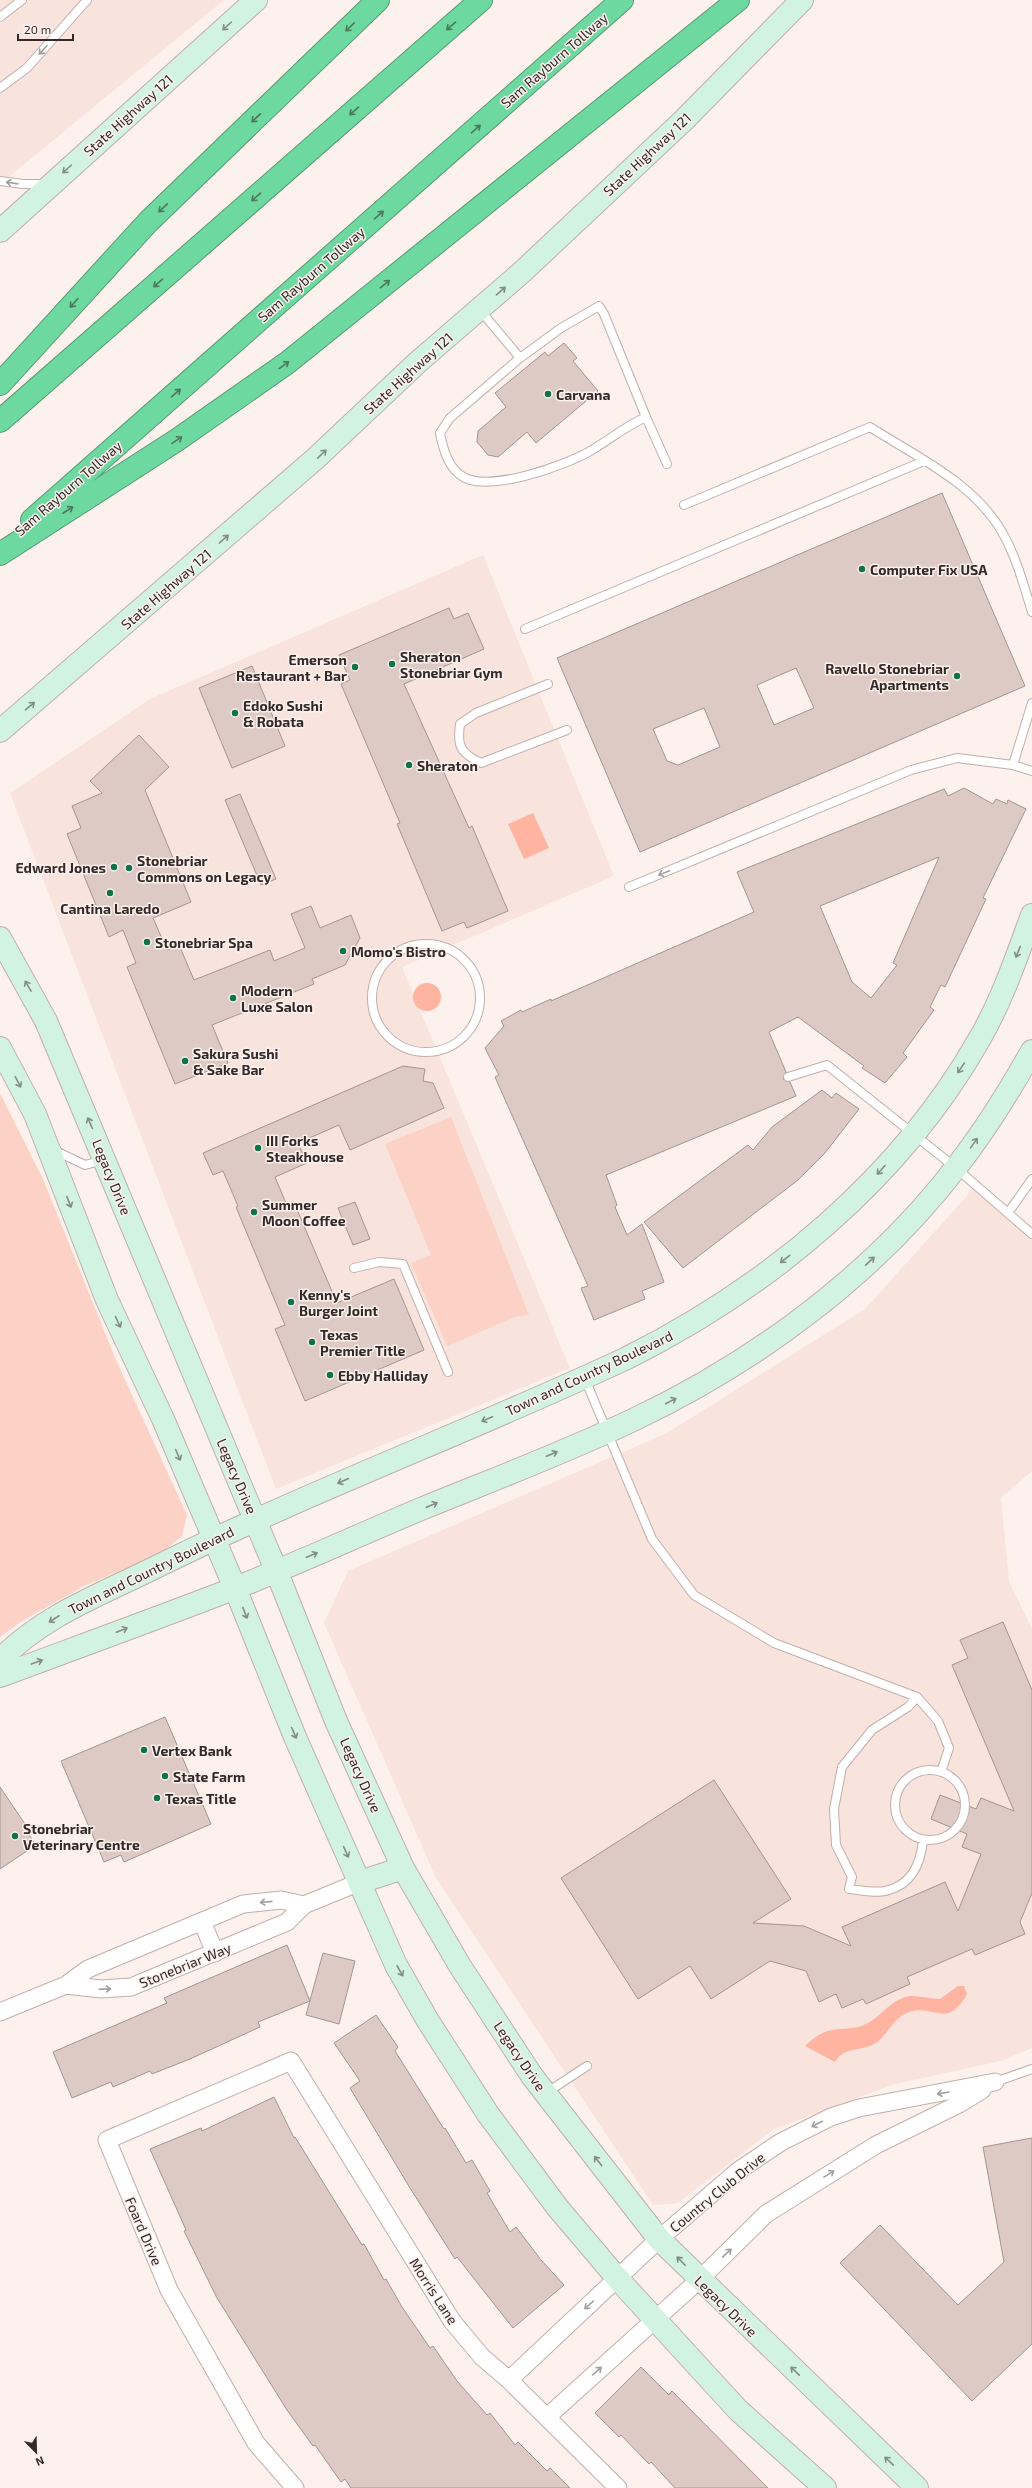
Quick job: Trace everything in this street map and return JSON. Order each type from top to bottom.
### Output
[{"type":"highway","points":[[0,384],[148,222],[378,0]]},
{"type":"highway","points":[[0,421],[481,0]]},
{"type":"highway","name":"Sam Rayburn Tollway","points":[[0,548],[622,0]]},
{"type":"highway","points":[[0,554],[177,440],[287,363],[738,0]]},
{"type":"main road","name":"State Highway 121","points":[[0,231],[256,0]]},
{"type":"main road","name":"State Highway 121","points":[[0,731],[316,460],[418,362],[479,309],[684,120],[802,0]]},
{"type":"main road","name":"Town and Country Boulevard","points":[[0,1660],[17,1642],[62,1614],[214,1538],[378,1465],[584,1378],[678,1332],[750,1286],[816,1235],[854,1200],[936,1105],[980,1039],[990,1019],[1032,915]]},
{"type":"main road","name":"Legacy Drive","points":[[0,938],[46,1021],[276,1570],[336,1721],[403,1868],[460,1966],[546,2094],[659,2239],[699,2280],[917,2488]]},
{"type":"main road","points":[[0,1048],[35,1114],[107,1300],[163,1419],[235,1588],[295,1737],[396,1965],[428,2020],[484,2107],[557,2207],[653,2320],[738,2410],[826,2488]]},
{"type":"main road","points":[[0,1676],[235,1588],[606,1432],[686,1392],[748,1355],[794,1323],[870,1260],[956,1168],[1002,1102],[1032,1051]]},
{"type":"main road","points":[[360,1882],[403,1868]]},
{"type":"street","name":"Stonebriar Way","points":[[0,2012],[66,1985],[102,1989],[131,1987],[287,1922],[304,1906],[360,1882]]},
{"type":"street","points":[[66,1985],[88,1969],[243,1904],[281,1900],[304,1906]]},
{"type":"street","points":[[202,1921],[214,1953]]},
{"type":"street","name":"Morris Lane","points":[[292,2060],[452,2321],[482,2358],[509,2380],[618,2488]]},
{"type":"street","name":"Foard Drive","points":[[292,2060],[107,2140],[168,2290],[256,2443],[295,2488]]},
{"type":"street","name":"Country Club Drive","points":[[509,2380],[546,2343],[618,2279],[659,2239],[738,2171],[781,2142],[830,2117],[860,2108],[995,2082]]},
{"type":"street","name":"Country Club Drive","points":[[547,2417],[699,2280],[766,2214],[876,2145],[959,2104],[995,2082]]},
{"type":"lane","points":[[0,17],[22,0]]},
{"type":"lane","points":[[0,88],[27,68],[87,0]]},
{"type":"lane","points":[[0,181],[23,184],[51,184]]},
{"type":"lane","points":[[646,416],[626,426],[591,451],[557,467],[521,477],[483,483],[459,475],[444,453],[440,433],[450,418],[520,358],[561,328],[599,306],[604,314],[667,464]]},
{"type":"lane","points":[[479,309],[520,358]]},
{"type":"lane","points":[[684,505],[870,427],[952,477],[988,512],[1003,533],[1032,612]]},
{"type":"lane","points":[[525,630],[924,461]]},
{"type":"lane","points":[[548,684],[476,713],[460,724],[458,741],[466,756],[481,763],[567,730]]},
{"type":"lane","points":[[1013,765],[1032,703]]},
{"type":"lane","points":[[629,887],[911,770],[957,758],[1013,765],[1032,771]]},
{"type":"lane","points":[[426,944],[446,947],[463,958],[475,974],[480,992],[478,1012],[472,1026],[461,1039],[448,1048],[428,1052],[408,1049],[388,1038],[378,1024],[372,1002],[374,980],[386,960],[405,948],[426,944]]},
{"type":"lane","points":[[788,1077],[828,1065],[956,1168],[1032,1234]]},
{"type":"lane","points":[[35,1114],[58,1152],[85,1165],[104,1159]]},
{"type":"lane","points":[[1008,1213],[1032,1179]]},
{"type":"lane","points":[[354,1268],[379,1262],[403,1264],[448,1372]]},
{"type":"lane","points":[[584,1378],[652,1539],[694,1595],[774,1643],[917,1697],[938,1720],[949,1748],[941,1772]]},
{"type":"lane","points":[[917,1697],[908,1707],[872,1730],[842,1767],[834,1809],[836,1845],[852,1878],[848,1889],[889,1890],[912,1876],[922,1855],[923,1840]]},
{"type":"lane","points":[[929,1770],[941,1772],[951,1778],[959,1786],[964,1797],[965,1808],[962,1820],[956,1829],[946,1836],[935,1840],[923,1840],[913,1836],[904,1829],[898,1819],[895,1808],[896,1797],[901,1787],[913,1775],[929,1770]]},
{"type":"lane","points":[[546,2094],[587,2066]]},
{"type":"lane","name":"Country Club Drive","points":[[995,2082],[1032,2069]]},
{"type":"shaded area","points":[[0,0],[224,0],[0,184]]},
{"type":"shaded area","points":[[483,555],[614,876],[402,967],[570,1368],[276,1489],[10,793],[150,699]]},
{"type":"shaded area","points":[[533,813],[549,848],[524,859],[508,824]]},
{"type":"shaded area","points":[[427,983],[437,987],[441,997],[437,1007],[427,1011],[417,1007],[413,997],[417,987]]},
{"type":"shaded area","points":[[0,1093],[43,1179],[116,1360],[187,1515],[182,1536],[160,1554],[84,1586],[22,1621],[0,1637]]},
{"type":"shaded area","points":[[451,1117],[529,1315],[515,1317],[447,1346],[411,1263],[431,1255],[385,1144]]},
{"type":"shaded area","points":[[974,1184],[1032,1226],[1032,1471],[1001,1498],[1009,1581],[1032,1629],[1032,2048],[1001,2061],[895,2084],[774,2129],[678,2203],[653,2205],[436,1878],[324,1623],[348,1571],[667,1433],[865,1309],[966,1197]]},
{"type":"shaded area","points":[[958,1986],[964,1986],[967,1994],[960,2005],[953,2011],[940,2014],[918,2010],[909,2012],[898,2018],[874,2044],[848,2051],[839,2057],[835,2062],[805,2046],[823,2033],[831,2030],[853,2028],[870,2022],[894,2002],[900,1999],[912,1996],[940,1999]]},
{"type":"building","points":[[564,343],[577,358],[573,361],[598,391],[536,443],[527,432],[498,457],[488,455],[477,442],[478,431],[506,407],[495,393],[545,352],[548,356]]},
{"type":"building","name":"Ravello Stonebriar Apartments","points":[[942,493],[1025,686],[640,852],[557,658]],"holes":[[[796,668],[814,708],[774,725],[757,685]],[[704,708],[720,747],[678,765],[667,761],[653,729]]]},
{"type":"building","name":"Sheraton","points":[[449,608],[454,619],[468,613],[484,649],[404,684],[469,828],[472,826],[508,911],[467,928],[464,922],[442,931],[397,824],[400,823],[341,684],[350,680],[339,655]]},
{"type":"building","points":[[252,666],[285,746],[232,768],[199,688]]},
{"type":"building","points":[[139,735],[169,767],[145,790],[191,902],[153,918],[167,950],[179,945],[194,980],[270,950],[274,961],[305,948],[291,914],[311,906],[320,928],[351,915],[360,938],[345,965],[312,979],[314,984],[212,1025],[228,1063],[175,1084],[127,967],[136,963],[123,930],[109,937],[67,834],[81,828],[72,806],[102,793],[90,781]]},
{"type":"building","points":[[964,788],[993,804],[996,799],[1007,804],[1008,800],[1026,809],[983,898],[986,899],[945,987],[941,985],[930,1007],[934,1010],[903,1053],[907,1057],[885,1083],[862,1068],[864,1066],[798,1017],[769,1032],[786,1072],[783,1079],[790,1082],[796,1096],[606,1175],[617,1205],[615,1207],[627,1235],[642,1224],[664,1282],[642,1291],[645,1299],[594,1320],[581,1288],[588,1286],[495,1077],[499,1075],[485,1048],[504,1026],[501,1021],[521,1010],[522,1012],[551,999],[551,1001],[754,912],[737,872],[944,789],[948,796]],"holes":[[[939,857],[893,963],[897,965],[871,998],[852,982],[820,906]]]},
{"type":"building","points":[[240,794],[276,879],[261,885],[225,800]]},
{"type":"building","points":[[403,1066],[425,1069],[423,1081],[433,1083],[444,1108],[350,1150],[339,1125],[298,1143],[307,1163],[275,1177],[288,1208],[295,1205],[337,1303],[394,1279],[424,1350],[305,1401],[275,1329],[285,1325],[236,1207],[238,1206],[223,1171],[213,1175],[203,1153]]},
{"type":"building","points":[[822,1090],[832,1098],[836,1093],[859,1109],[825,1153],[798,1180],[683,1268],[644,1222],[748,1145],[753,1150],[772,1127]]},
{"type":"building","points":[[355,1202],[370,1239],[353,1245],[338,1208]]},
{"type":"building","points":[[1003,1622],[1032,1690],[1032,1893],[1020,1922],[1025,1934],[975,1955],[972,1949],[907,1977],[910,1984],[866,2004],[863,1999],[842,2008],[836,1994],[819,2002],[806,1971],[770,1961],[711,1999],[690,1966],[638,1999],[561,1878],[714,1780],[791,1899],[753,1923],[804,1926],[851,1946],[842,1927],[945,1882],[958,1911],[981,1854],[962,1847],[967,1834],[931,1819],[940,1795],[976,1809],[981,1798],[1014,1811],[952,1665],[968,1658],[960,1640]]},
{"type":"building","points":[[165,1717],[211,1824],[124,1862],[121,1855],[104,1862],[61,1761]]},
{"type":"building","name":"Stonebriar Veterinary Centre","points":[[0,1787],[25,1824],[23,1826],[36,1845],[0,1869]]},
{"type":"building","points":[[287,1945],[310,2001],[258,2022],[260,2027],[190,2059],[152,2074],[150,2071],[113,2087],[111,2082],[72,2098],[53,2052],[167,2003],[164,1998]]},
{"type":"building","points":[[323,1953],[355,1961],[339,2024],[306,2015]]},
{"type":"building","points":[[376,2015],[398,2047],[395,2051],[466,2163],[472,2160],[490,2191],[487,2193],[510,2232],[516,2227],[541,2260],[564,2285],[513,2328],[457,2257],[455,2259],[350,2088],[360,2081],[334,2043]]},
{"type":"building","points":[[274,2097],[294,2138],[295,2137],[362,2245],[364,2244],[384,2280],[386,2279],[402,2307],[430,2348],[433,2346],[457,2381],[487,2415],[490,2413],[515,2445],[518,2442],[547,2471],[550,2468],[570,2488],[351,2488],[345,2479],[341,2482],[315,2445],[313,2446],[287,2410],[217,2298],[184,2231],[186,2230],[150,2149],[201,2128],[202,2131]]},
{"type":"building","points":[[1032,2138],[1032,2344],[972,2401],[840,2263],[880,2225],[958,2305],[1004,2262],[983,2147]]},
{"type":"building","points":[[641,2367],[669,2395],[672,2391],[768,2488],[675,2488],[651,2462],[649,2464],[621,2435],[619,2437],[595,2413]]},
{"type":"place","name":"Carvana","points":[[548,394]]},
{"type":"place","name":"Computer Fix USA","points":[[862,569]]},
{"type":"place","name":"Sheraton Stonebriar Gym","points":[[392,664]]},
{"type":"place","name":"Emerson Restaurant + Bar","points":[[355,667]]},
{"type":"place","name":"Ravello Stonebriar Apartments","points":[[957,676]]},
{"type":"place","name":"Edoko Sushi & Robata","points":[[235,713]]},
{"type":"place","name":"Sheraton","points":[[409,765]]},
{"type":"place","name":"Edward Jones","points":[[114,867]]},
{"type":"place","name":"Stonebriar Commons on Legacy","points":[[129,868]]},
{"type":"place","name":"Cantina Laredo","points":[[110,893]]},
{"type":"place","name":"Stonebriar Spa","points":[[147,942]]},
{"type":"place","name":"Momo's Bistro","points":[[343,951]]},
{"type":"place","name":"Modern Luxe Salon","points":[[233,998]]},
{"type":"place","name":"Sakura Sushi & Sake Bar","points":[[185,1061]]},
{"type":"place","name":"III Forks Steakhouse","points":[[258,1148]]},
{"type":"place","name":"Summer Moon Coffee","points":[[254,1212]]},
{"type":"place","name":"Kenny's Burger Joint","points":[[291,1302]]},
{"type":"place","name":"Texas Premier Title","points":[[312,1342]]},
{"type":"place","name":"Ebby Halliday","points":[[330,1375]]},
{"type":"place","name":"Vertex Bank","points":[[144,1750]]},
{"type":"place","name":"State Farm","points":[[165,1776]]},
{"type":"place","name":"Texas Title","points":[[157,1798]]},
{"type":"place","name":"Stonebriar Veterinary Centre","points":[[15,1836]]}]
